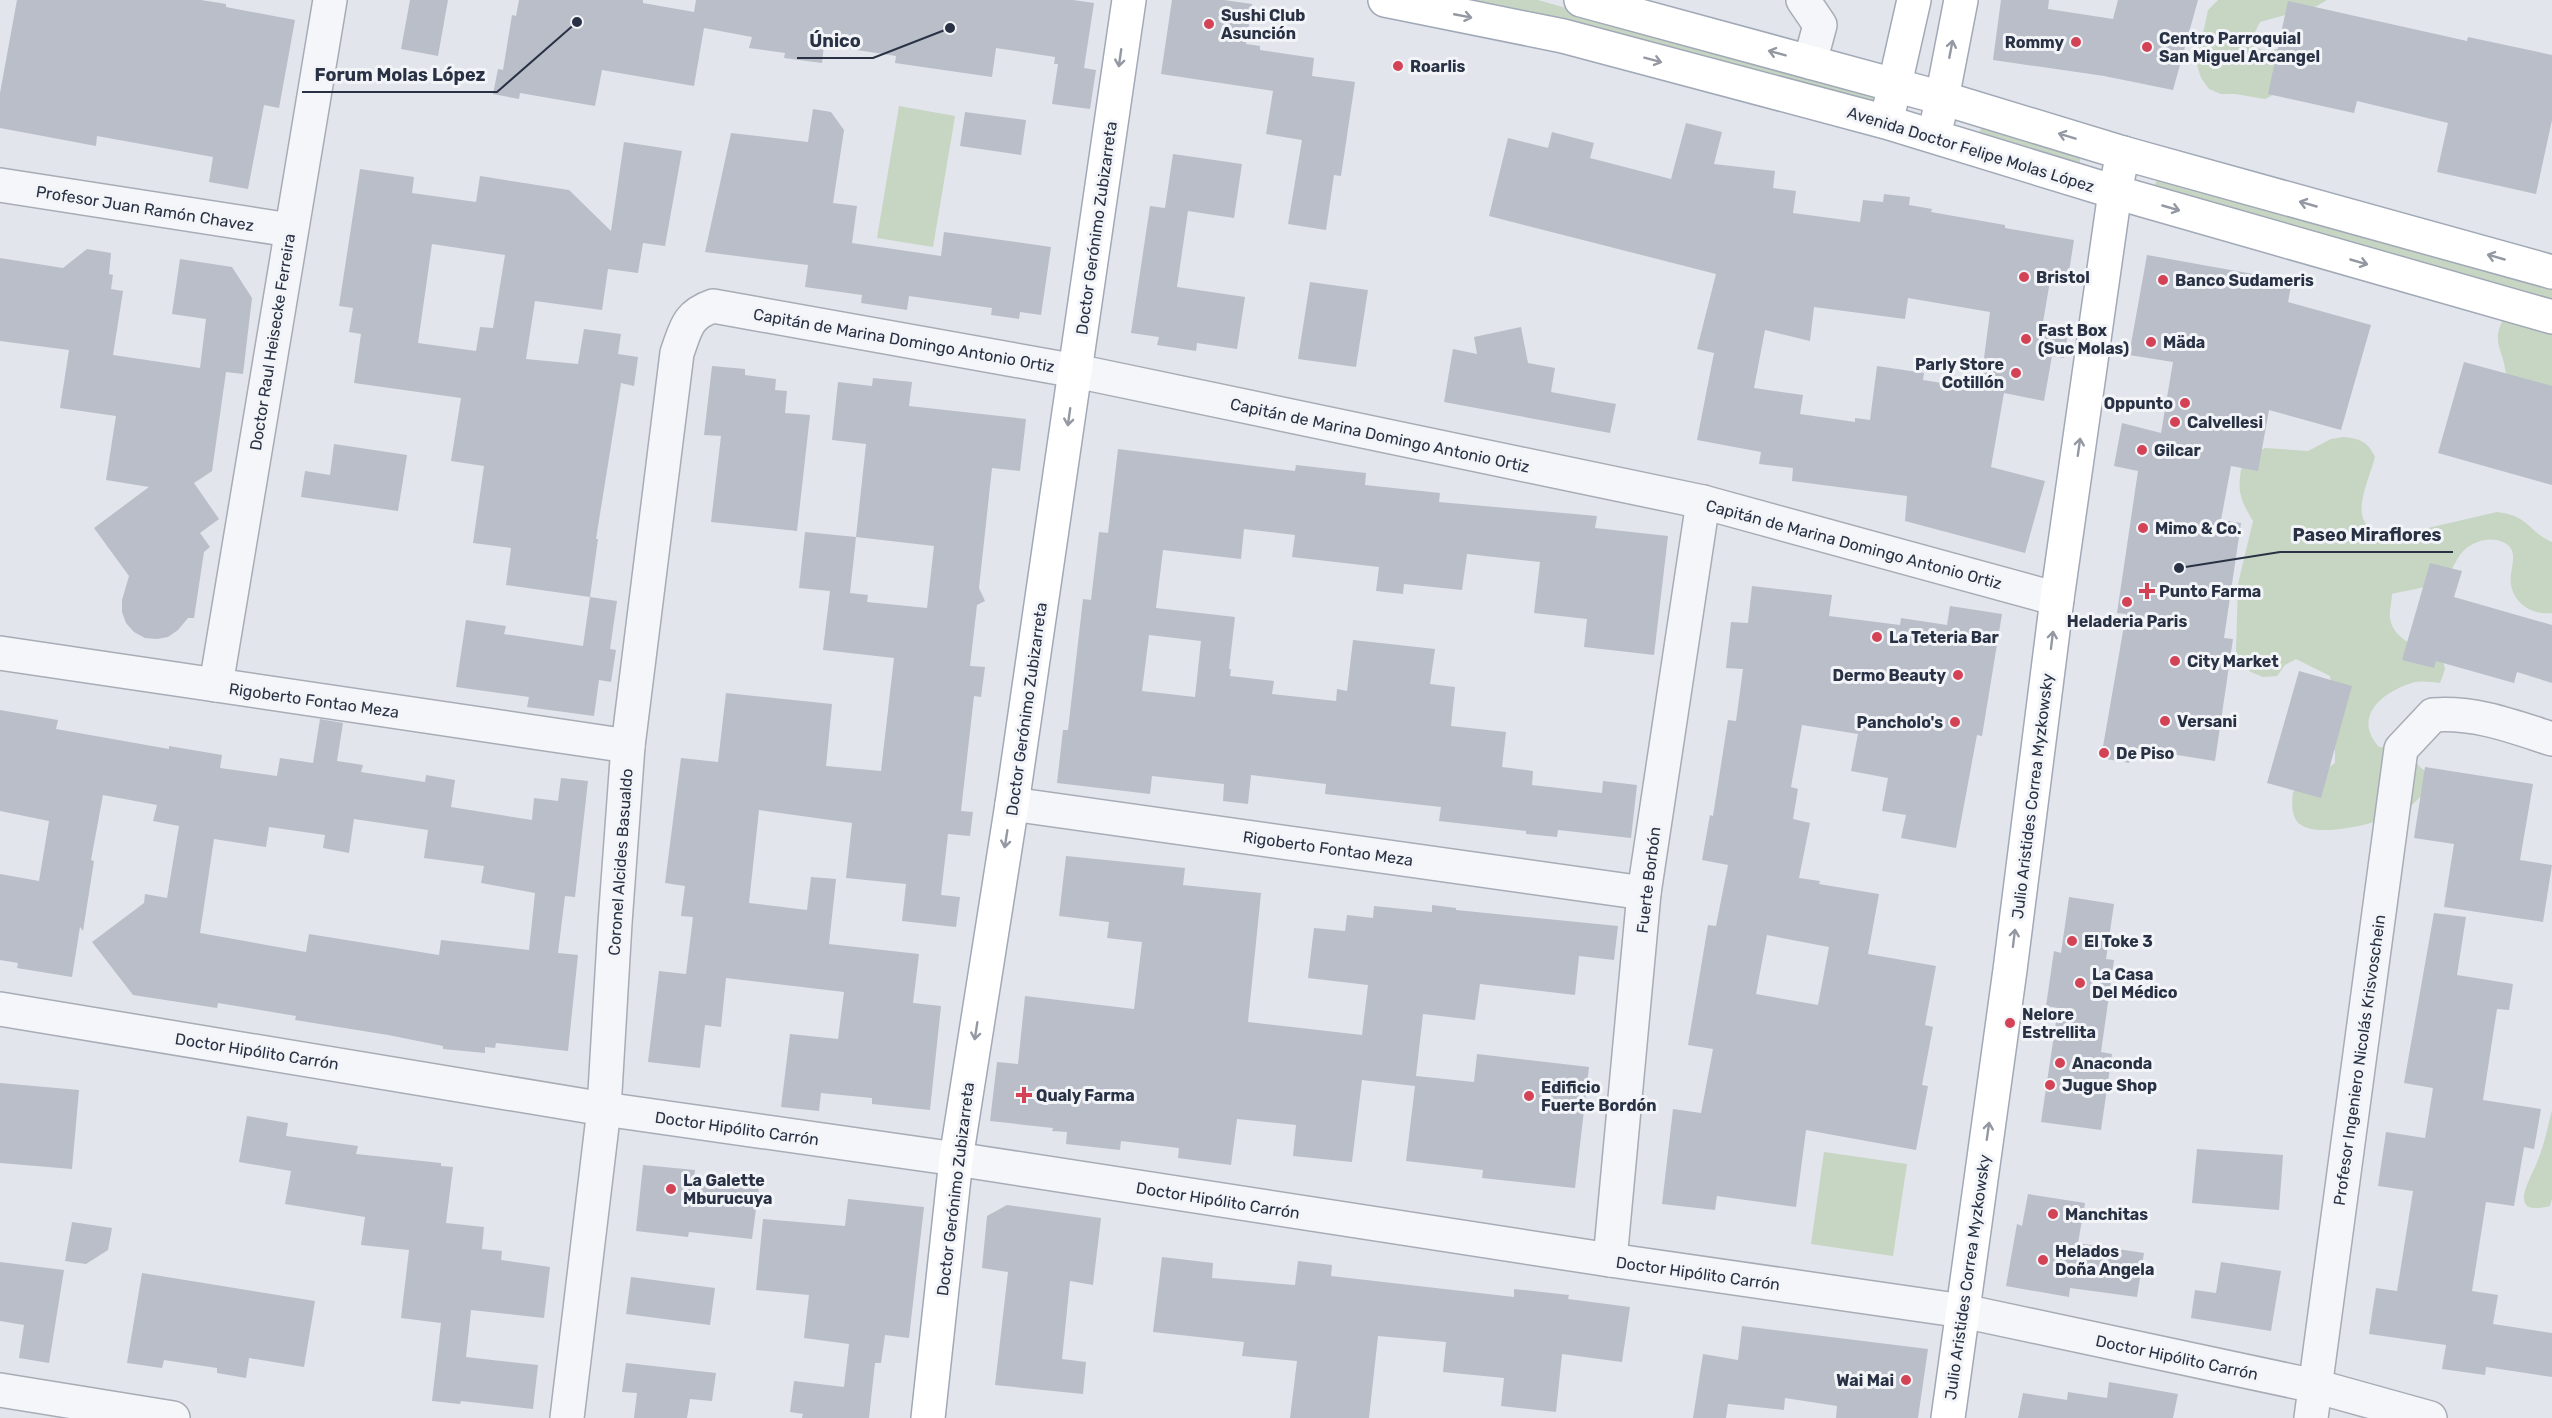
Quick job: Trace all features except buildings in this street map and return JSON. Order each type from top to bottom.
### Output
[{"type":"main road","name":"Doctor Gerónimo Zubizarreta","points":[[928,1418],[956,1159],[1012,804],[1129,0]]},
{"type":"main road","name":"Avenida Doctor Felipe Molas López","points":[[1385,0],[1563,36],[1935,136],[2119,173],[2552,272]]},
{"type":"main road","name":"Avenida Doctor Felipe Molas López","points":[[1581,0],[1942,98],[2119,173],[2552,317]]},
{"type":"main road","points":[[1886,122],[1914,0]]},
{"type":"main road","points":[[1935,136],[1960,0]]},
{"type":"main road","name":"Julio Aristides Correa Myzkowsky","points":[[1947,1418],[2057,599],[2119,173]]},
{"type":"street","name":"Doctor Raul Heisecke Ferreira","points":[[216,685],[330,0]]},
{"type":"street","points":[[1803,0],[1820,25],[1810,62]]},
{"type":"street","name":"Profesor Juan Ramón Chavez","points":[[0,185],[290,230]]},
{"type":"street","name":"Capitán de Marina Domingo Antonio Ortiz","points":[[697,312],[713,306],[1076,371],[1703,502],[2057,599]]},
{"type":"street","name":"Coronel Alcides Basualdo","points":[[567,1418],[604,1109],[628,746],[677,353],[686,327],[697,312]]},
{"type":"street","name":"Fuerte Borbón","points":[[1610,1260],[1644,893],[1703,502]]},
{"type":"street","name":"Rigoberto Fontao Meza","points":[[0,654],[628,746]]},
{"type":"street","name":"Profesor Ingeniero Nicolás Krisvoschein","points":[[2311,1418],[2401,749],[2433,715],[2459,713],[2489,718],[2552,739]]},
{"type":"street","name":"Rigoberto Fontao Meza","points":[[1012,804],[1644,893]]},
{"type":"street","name":"Doctor Hipólito Carrón","points":[[0,1008],[604,1109],[956,1159],[1610,1260],[1963,1311],[2315,1386],[2430,1418]]},
{"type":"street","points":[[0,1390],[173,1418]]},
{"type":"green space","points":[[1469,0],[1538,0],[1873,96],[1876,103]]},
{"type":"green space","points":[[2218,0],[2327,0],[2317,6],[2260,22],[2254,34],[2254,47],[2267,51],[2283,48],[2277,93],[2265,99],[2221,94],[2209,89],[2201,78],[2197,65],[2208,10]]},
{"type":"green space","points":[[899,106],[955,116],[933,247],[877,238]]},
{"type":"green space","points":[[1986,128],[2080,157],[2080,168],[1977,136],[1981,129]]},
{"type":"green space","points":[[2163,177],[2552,288],[2552,308],[2154,188],[2156,182]]},
{"type":"green space","points":[[2506,315],[2552,318],[2552,391],[2506,377],[2498,333]]},
{"type":"green space","points":[[2344,437],[2363,442],[2375,457],[2363,497],[2362,509],[2364,520],[2370,527],[2383,532],[2402,534],[2497,512],[2522,520],[2552,542],[2552,613],[2532,610],[2516,598],[2511,585],[2512,551],[2505,543],[2493,540],[2474,543],[2464,550],[2447,576],[2438,582],[2426,587],[2392,594],[2390,618],[2392,626],[2403,639],[2442,656],[2445,669],[2440,683],[2415,682],[2381,699],[2370,716],[2371,736],[2379,747],[2403,748],[2421,768],[2431,775],[2430,780],[2420,797],[2399,813],[2350,828],[2317,830],[2304,827],[2294,817],[2293,792],[2335,763],[2335,751],[2323,727],[2332,689],[2330,676],[2296,659],[2285,665],[2277,676],[2263,677],[2251,672],[2240,663],[2236,651],[2238,584],[2253,521],[2240,492],[2240,478],[2243,460],[2265,448],[2308,451],[2331,439]]},
{"type":"green space","points":[[2552,1110],[2552,1199],[2550,1206],[2536,1208],[2528,1206],[2524,1201],[2525,1193],[2545,1139]]},
{"type":"green space","points":[[1824,1152],[1907,1164],[1893,1256],[1811,1244]]},
{"type":"place","name":"Forum Molas López","points":[[577,22]]},
{"type":"place","name":"Sushi Club Asunción","points":[[1209,24]]},
{"type":"place","name":"Único","points":[[950,28]]},
{"type":"place","name":"Rommy","points":[[2076,42]]},
{"type":"place","name":"Centro Parroquial San Miguel Arcangel","points":[[2147,47]]},
{"type":"place","name":"Roarlis","points":[[1398,66]]},
{"type":"place","name":"Bristol","points":[[2024,277]]},
{"type":"place","name":"Banco Sudameris","points":[[2163,280]]},
{"type":"place","name":"Fast Box (Suc Molas)","points":[[2026,339]]},
{"type":"place","name":"Mäda","points":[[2151,342]]},
{"type":"place","name":"Parly Store Cotillón","points":[[2016,373]]},
{"type":"place","name":"Oppunto","points":[[2185,403]]},
{"type":"place","name":"Calvellesi","points":[[2175,422]]},
{"type":"place","name":"Gilcar","points":[[2142,450]]},
{"type":"place","name":"Mimo & Co.","points":[[2143,528]]},
{"type":"place","name":"Paseo Miraflores","points":[[2179,568]]},
{"type":"place","name":"Punto Farma","points":[[2147,591]]},
{"type":"place","name":"Heladeria Paris","points":[[2127,602]]},
{"type":"place","name":"La Teteria Bar","points":[[1877,637]]},
{"type":"place","name":"City Market","points":[[2175,661]]},
{"type":"place","name":"Dermo Beauty","points":[[1958,675]]},
{"type":"place","name":"Versani","points":[[2165,721]]},
{"type":"place","name":"Pancholo's","points":[[1955,722]]},
{"type":"place","name":"De Piso","points":[[2104,753]]},
{"type":"place","name":"El Toke 3","points":[[2072,941]]},
{"type":"place","name":"La Casa Del Médico","points":[[2080,983]]},
{"type":"place","name":"Nelore Estrellita","points":[[2010,1023]]},
{"type":"place","name":"Anaconda","points":[[2060,1063]]},
{"type":"place","name":"Jugue Shop","points":[[2050,1085]]},
{"type":"place","name":"Qualy Farma","points":[[1024,1095]]},
{"type":"place","name":"Edificio Fuerte Bordón","points":[[1529,1096]]},
{"type":"place","name":"La Galette Mburucuya","points":[[671,1189]]},
{"type":"place","name":"Manchitas","points":[[2053,1214]]},
{"type":"place","name":"Helados Doña Angela","points":[[2043,1260]]},
{"type":"place","name":"Wai Mai","points":[[1906,1380]]}]
